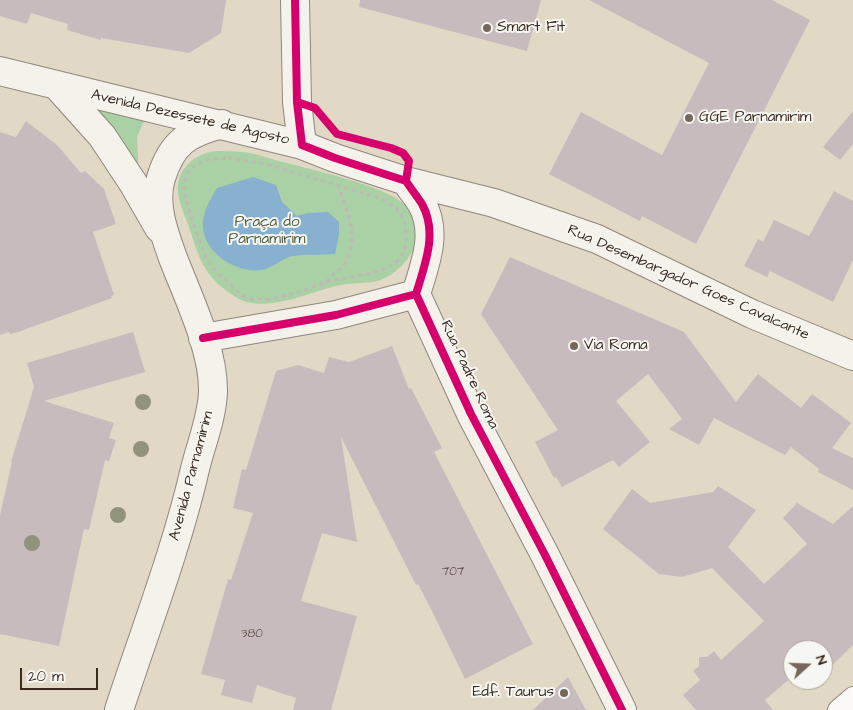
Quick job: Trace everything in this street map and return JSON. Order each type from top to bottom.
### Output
[{"type":"main road","points":[[294,0],[297,102],[302,144]]},
{"type":"main road","name":"Avenida Dezessete de Agosto","points":[[0,71],[58,87],[302,144],[336,158],[406,181]]},
{"type":"main road","name":"Avenida Dezessete de Agosto","points":[[58,87],[102,136],[133,183],[167,241]]},
{"type":"main road","points":[[167,241],[159,210],[161,179],[169,158],[181,141],[199,130],[222,124]]},
{"type":"main road","points":[[203,338],[336,316],[416,294],[430,246],[428,222],[422,204],[406,181]]},
{"type":"main road","name":"Rua Desembargador Goes Cavalcante","points":[[406,181],[494,203],[597,240],[752,314],[853,356]]},
{"type":"main road","name":"Avenida Parnamirim","points":[[119,710],[191,493],[208,423],[213,392],[209,360],[203,338],[167,241]]},
{"type":"main road","name":"Rua Padre Roma","points":[[416,294],[471,414],[545,555],[622,710]]},
{"type":"street","points":[[838,710],[853,697]]},
{"type":"path","points":[[228,158],[266,164],[380,198],[397,208],[405,224],[407,241],[401,258],[384,270],[327,282],[285,296],[260,298],[244,296],[214,272],[207,260],[195,228],[184,188],[189,170],[205,160],[228,158]]},
{"type":"path","points":[[327,282],[329,277],[342,267],[352,251],[354,236],[339,187]]},
{"type":"green space","points":[[80,98],[159,116],[143,123],[137,137],[139,180]]},
{"type":"green space","name":"Praça do Parnamirim","points":[[216,151],[257,155],[364,184],[394,197],[408,208],[413,219],[416,239],[413,250],[406,261],[391,275],[373,282],[346,284],[297,298],[271,303],[258,304],[246,302],[232,295],[213,279],[203,265],[181,206],[178,189],[182,172],[192,160]]},
{"type":"water","points":[[253,177],[276,185],[282,202],[297,216],[308,213],[328,212],[339,222],[339,235],[335,254],[293,256],[266,269],[252,270],[242,269],[233,265],[216,253],[209,245],[203,227],[205,211],[209,202],[217,188]]},
{"type":"building","points":[[0,0],[226,0],[221,33],[189,53],[101,38],[101,40],[67,30],[68,24],[31,13],[27,24],[0,16]]},
{"type":"building","name":"Smart Fit","points":[[360,0],[541,0],[527,51],[359,7]]},
{"type":"building","points":[[589,0],[772,0],[810,20],[696,244],[642,216],[640,221],[549,174],[581,112],[662,155],[709,63]]},
{"type":"building","points":[[853,111],[853,144],[840,160],[823,147]]},
{"type":"building","points":[[26,121],[57,145],[81,173],[85,171],[104,189],[116,224],[93,232],[114,295],[111,296],[112,298],[18,332],[0,335],[0,132],[16,137]]},
{"type":"building","points":[[834,191],[853,201],[853,260],[833,302],[770,271],[767,277],[744,266],[758,239],[763,242],[774,220],[809,236]]},
{"type":"building","points":[[510,257],[684,332],[736,402],[758,374],[801,408],[812,394],[851,423],[832,448],[853,458],[853,490],[818,472],[819,469],[791,447],[785,455],[714,418],[699,445],[669,429],[682,419],[648,374],[616,401],[650,442],[619,467],[613,460],[562,487],[556,477],[554,478],[535,442],[558,430],[481,314]]},
{"type":"building","points":[[133,332],[145,372],[44,401],[114,423],[109,438],[116,440],[109,461],[105,460],[89,530],[84,529],[59,646],[0,634],[0,515],[11,462],[34,387],[27,363]]},
{"type":"building","points":[[392,346],[409,389],[411,388],[442,448],[434,452],[533,644],[465,679],[432,611],[418,584],[416,585],[341,437],[357,542],[322,533],[301,601],[357,616],[331,710],[293,710],[296,698],[257,685],[252,703],[221,695],[225,680],[201,674],[228,579],[231,580],[253,513],[233,508],[242,469],[246,470],[276,371],[298,365],[324,373],[329,357],[349,362]]},
{"type":"building","points":[[718,486],[756,510],[728,547],[764,584],[807,544],[783,518],[797,503],[833,524],[853,506],[853,645],[833,664],[833,640],[783,640],[783,685],[765,700],[773,710],[696,710],[683,695],[700,680],[693,671],[699,666],[699,657],[707,657],[714,651],[721,660],[764,621],[712,568],[682,577],[659,574],[603,529],[632,489],[650,503],[713,492]]},
{"type":"building","name":"Edf. Taurus","points":[[568,677],[586,710],[533,710]]},
{"type":"cycle path","points":[[295,0],[297,102],[302,145],[406,181]]},
{"type":"cycle path","points":[[297,102],[315,108],[337,134],[391,148],[403,153],[409,161],[406,181],[422,204],[427,215],[430,237],[426,260],[416,294],[471,414],[545,555],[622,710]]},
{"type":"cycle path","points":[[203,338],[336,315],[416,294]]},
{"type":"place","name":"Smart Fit","points":[[487,28]]},
{"type":"place","name":"GGE Parnamirim","points":[[689,118]]},
{"type":"place","name":"Via Roma","points":[[574,346]]},
{"type":"place","name":"Edf. Taurus","points":[[564,693]]}]
